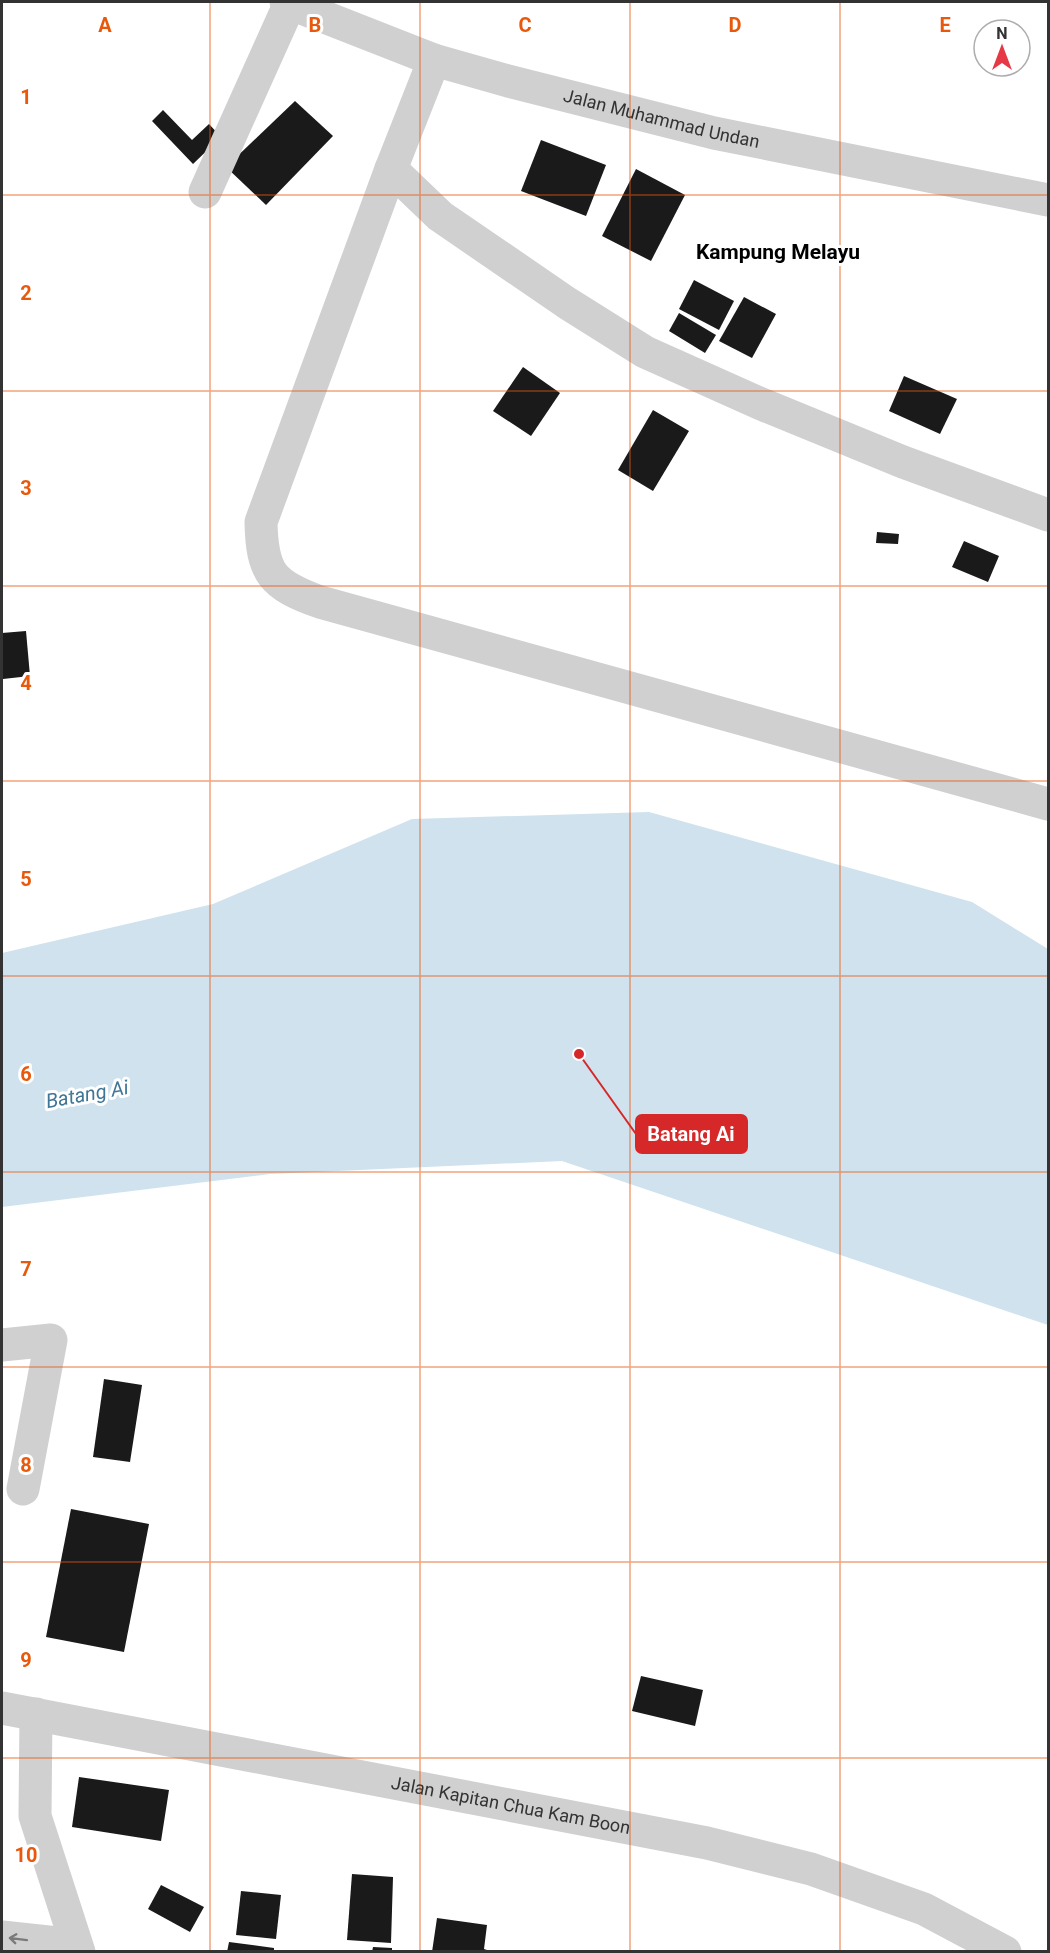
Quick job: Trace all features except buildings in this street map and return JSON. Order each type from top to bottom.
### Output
[{"type":"street","name":"Jalan Muhammad Undan","points":[[288,2],[434,60],[714,133],[1046,196]]},
{"type":"street","points":[[205,192],[288,2]]},
{"type":"street","points":[[434,60],[391,169],[261,522],[262,550],[266,566],[276,581],[296,593],[320,602],[1048,804]]},
{"type":"street","points":[[391,169],[440,216],[567,303],[645,352],[759,403],[903,462],[1048,515]]},
{"type":"street","points":[[2,1345],[51,1340],[23,1489]]},
{"type":"street","name":"Jalan Kapitan Chua Kam Boon","points":[[2,1708],[707,1843],[811,1869],[924,1909],[1005,1952]]},
{"type":"street","points":[[2,1937],[78,1948],[35,1816],[36,1714]]},
{"type":"water","points":[[649,812],[972,902],[1048,949],[1048,1325],[562,1161],[270,1174],[2,1207],[2,953],[213,904],[412,819]]},
{"type":"place","name":"Batang Ai","points":[[579,1054]]},
{"type":"district","name":"Kampung Melayu","points":[[778,252]]}]
